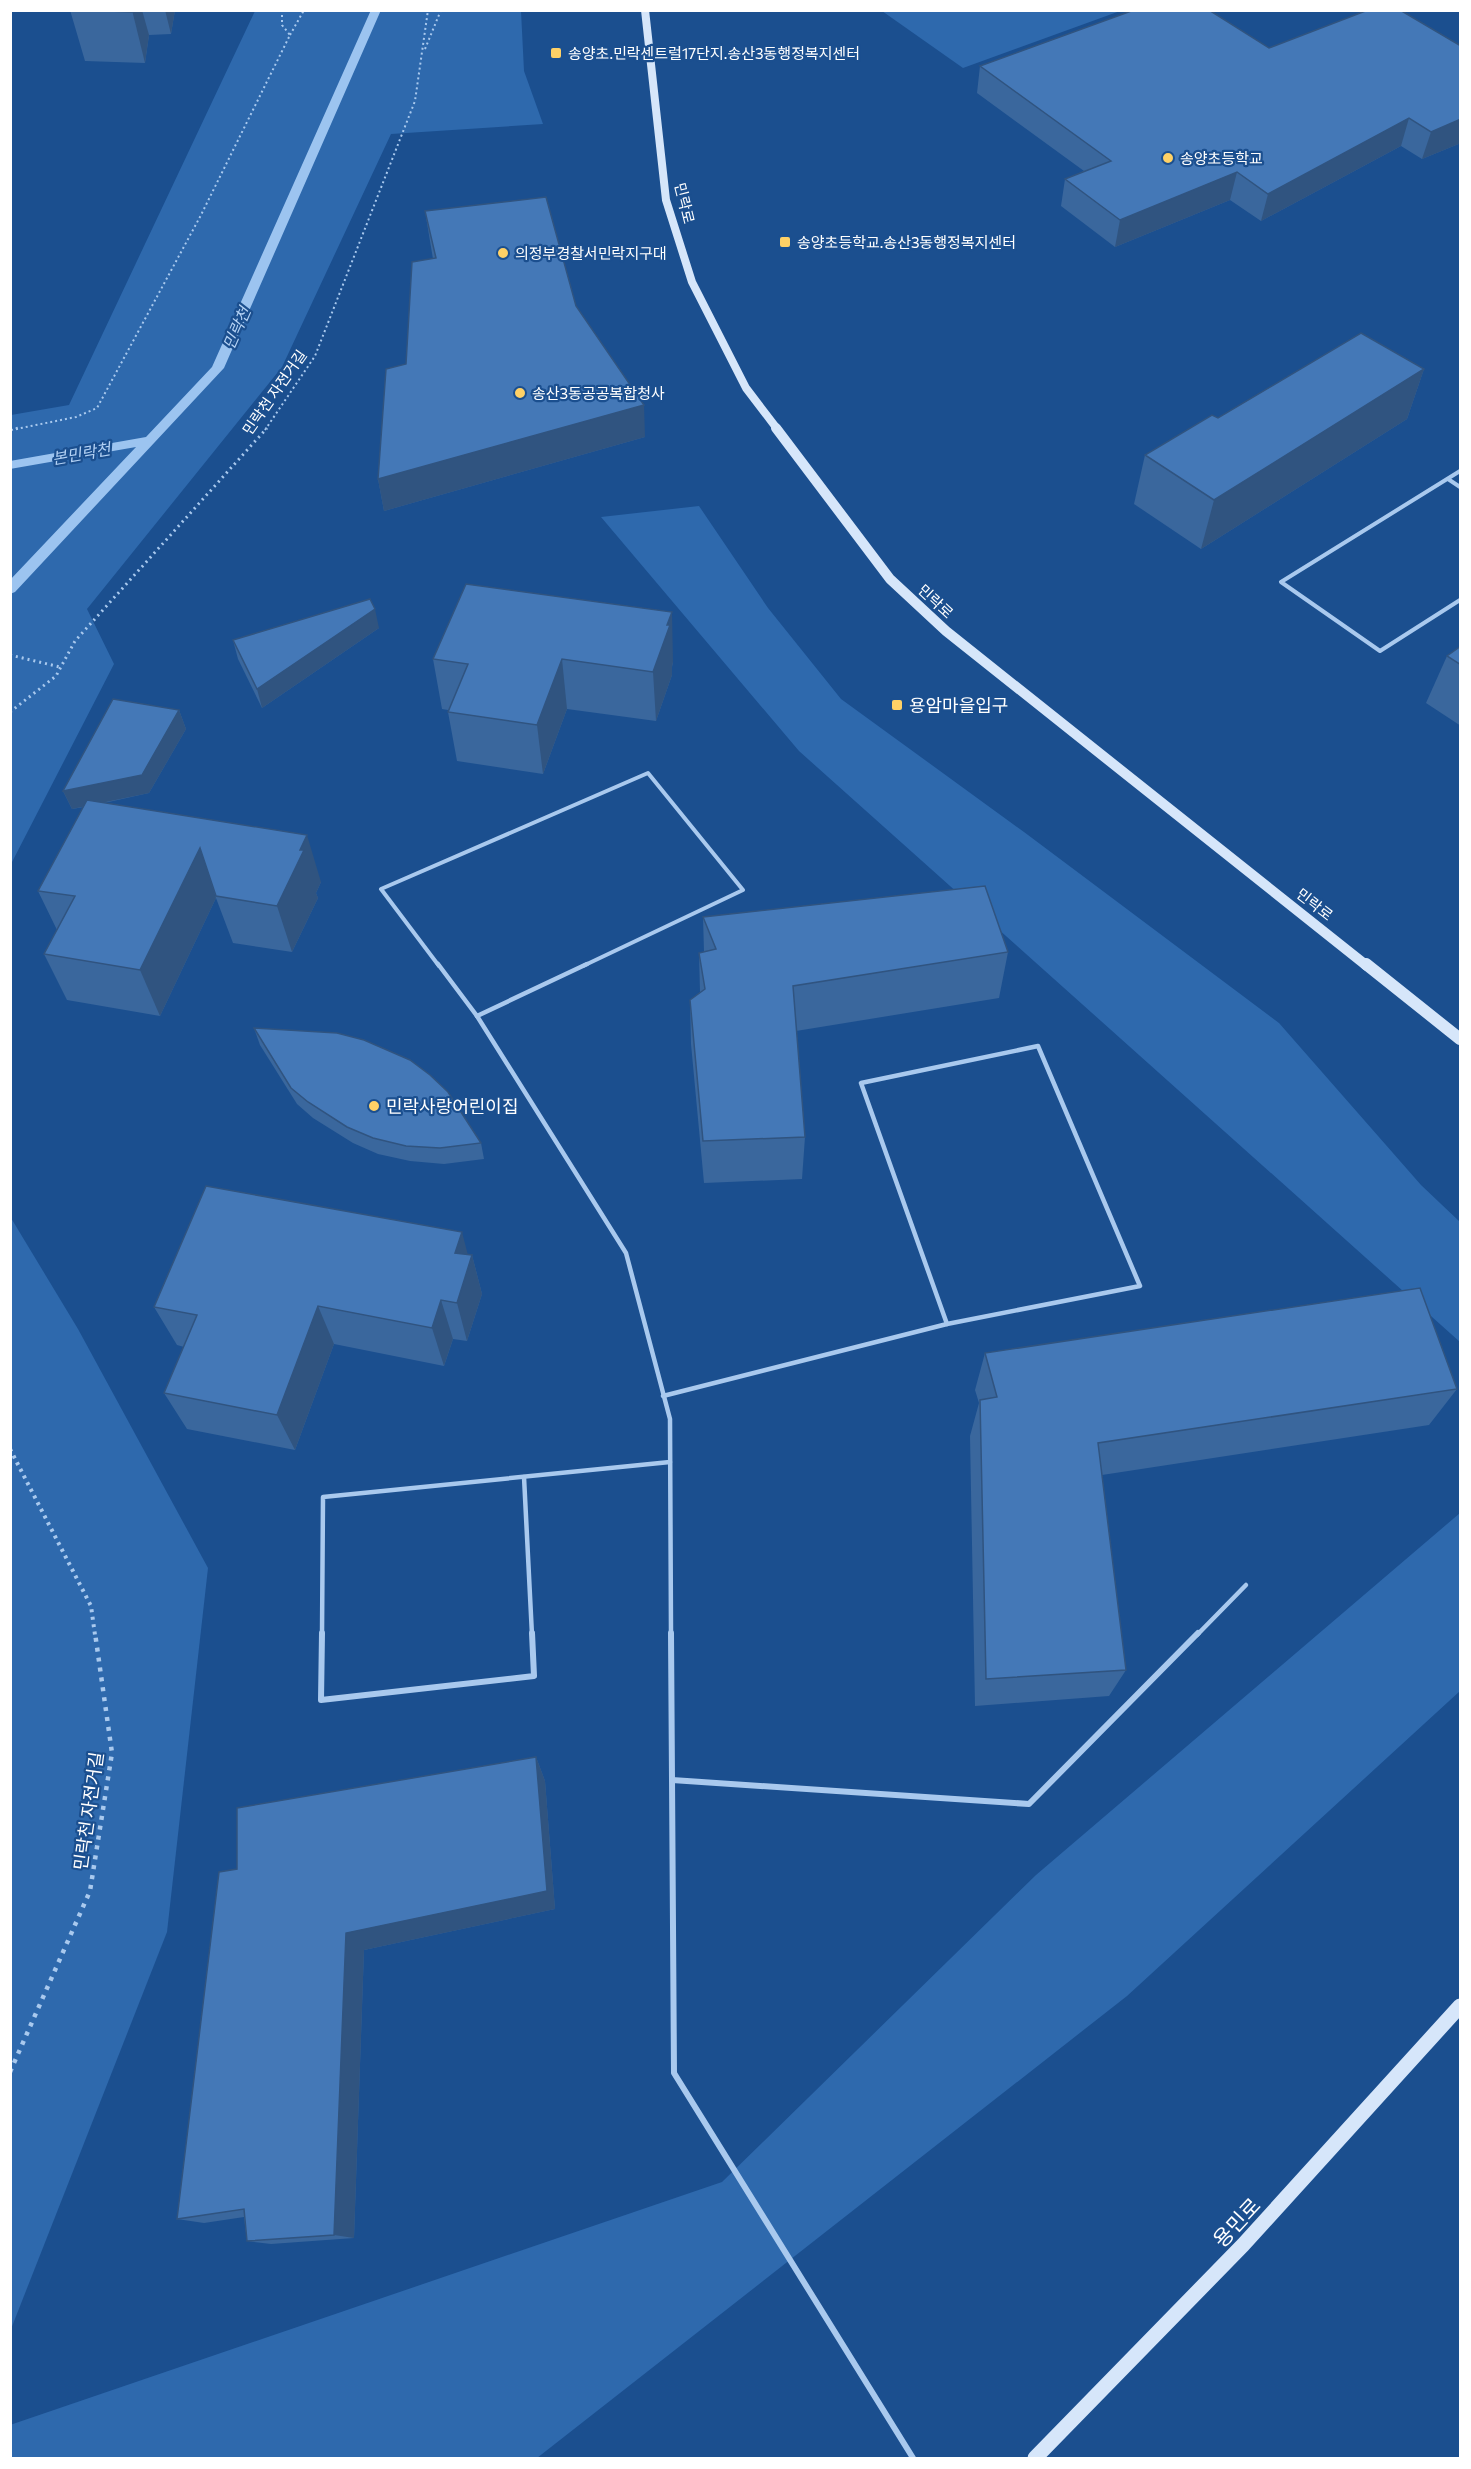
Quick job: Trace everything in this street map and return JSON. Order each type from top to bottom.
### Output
[{"type":"main road","name":"민락로","points":[[645,10],[666,200],[692,282],[746,388],[890,579],[946,631],[1461,1039]]},
{"type":"main road","name":"용민로","points":[[1035,2458],[1244,2246],[1461,2006]]},
{"type":"lane","points":[[1461,471],[1281,582],[1380,651],[1461,600]]},
{"type":"lane","points":[[1448,479],[1461,487]]},
{"type":"lane","points":[[477,1016],[743,890],[648,773],[381,889],[477,1016],[626,1253],[670,1419],[674,2073],[912,2458]]},
{"type":"lane","points":[[663,1396],[947,1324],[1140,1286],[1038,1046],[861,1083],[947,1324]]},
{"type":"lane","points":[[524,1477],[534,1676],[321,1700],[322,1497],[670,1462]]},
{"type":"lane","points":[[672,1780],[1029,1804],[1246,1585]]},
{"type":"path","points":[[282,10],[282,25],[290,35]]},
{"type":"path","points":[[10,429],[76,417],[97,408],[201,215],[304,10]]},
{"type":"path","name":"민락천 자전거길","points":[[10,712],[56,676],[75,641],[267,428],[315,356],[415,101],[428,10]]},
{"type":"path","points":[[423,52],[441,10]]},
{"type":"path","points":[[10,655],[60,667]]},
{"type":"path","name":"민락천 자전거길","points":[[10,1449],[91,1606],[112,1753],[90,1891],[10,2072]]},
{"type":"shaded area","points":[[255,11],[521,11],[524,71],[543,124],[391,134],[282,367],[87,609],[114,664],[11,864],[11,415],[69,405]]},
{"type":"shaded area","points":[[882,11],[1120,11],[963,68]]},
{"type":"shaded area","points":[[699,506],[768,608],[841,699],[1024,832],[1279,1023],[1421,1185],[1460,1222],[1460,1342],[799,751],[601,517]]},
{"type":"shaded area","points":[[11,1218],[78,1329],[208,1568],[167,1932],[11,2329]]},
{"type":"shaded area","points":[[1460,1513],[1460,1691],[1127,1996],[537,2458],[11,2458],[10,2425],[722,2182],[1036,1875]]},
{"type":"building","points":[[85,10],[132,10],[132,12]]},
{"type":"building","points":[[1134,10],[1209,10],[1269,48],[1368,10],[1400,10],[1461,46],[1461,119],[1431,132],[1409,118],[1268,194],[1237,172],[1120,220],[1065,179],[1111,161],[980,66]]},
{"type":"building","name":"송산3동공공복합청사","points":[[546,197],[576,306],[644,405],[378,479],[386,369],[406,364],[412,262],[436,258],[425,211]]},
{"type":"building","points":[[1361,333],[1424,369],[1214,500],[1145,455],[1212,415],[1218,418]]},
{"type":"building","points":[[466,584],[672,612],[667,625],[670,625],[653,672],[562,659],[537,725],[448,712],[468,664],[433,659]]},
{"type":"building","points":[[370,599],[375,609],[257,689],[233,640]]},
{"type":"building","points":[[1461,646],[1461,665],[1447,656]]},
{"type":"building","points":[[113,699],[179,710],[142,775],[63,791]]},
{"type":"building","points":[[87,800],[307,835],[300,850],[304,850],[277,906],[216,896],[200,848],[140,970],[44,954],[75,896],[38,891]]},
{"type":"building","points":[[985,886],[1008,952],[793,986],[805,1137],[703,1141],[690,1000],[705,989],[699,953],[716,949],[703,917]]},
{"type":"building","name":"민락사랑어린이집","points":[[254,1028],[337,1033],[364,1040],[410,1060],[448,1092],[481,1143],[440,1148],[406,1146],[373,1138],[347,1127],[291,1088]]},
{"type":"building","points":[[206,1186],[462,1232],[455,1253],[472,1255],[457,1303],[441,1300],[432,1328],[318,1306],[277,1415],[164,1393],[197,1315],[154,1307]]},
{"type":"building","points":[[1420,1288],[1457,1389],[1098,1443],[1126,1670],[986,1679],[980,1400],[997,1397],[985,1353]]},
{"type":"building","points":[[536,1757],[547,1891],[346,1933],[334,2235],[247,2241],[244,2209],[177,2219],[219,1872],[237,1869],[237,1808]]},
{"type":"waterway","name":"민락천","points":[[150,440],[218,368],[376,10]]},
{"type":"waterway","name":"본민락천","points":[[10,465],[150,440]]},
{"type":"waterway","name":"민락천","points":[[10,589],[150,440]]},
{"type":"place","name":"송양초.민락센트럴17단지.송산3동행정복지센터","points":[[556,53]]},
{"type":"place","name":"송양초등학교","points":[[1168,158]]},
{"type":"place","name":"송양초등학교.송산3동행정복지센터","points":[[785,242]]},
{"type":"place","name":"의정부경찰서민락지구대","points":[[503,253]]},
{"type":"place","name":"송산3동공공복합청사","points":[[520,393]]},
{"type":"place","name":"용암마을입구","points":[[897,705]]},
{"type":"place","name":"민락사랑어린이집","points":[[374,1106]]}]
